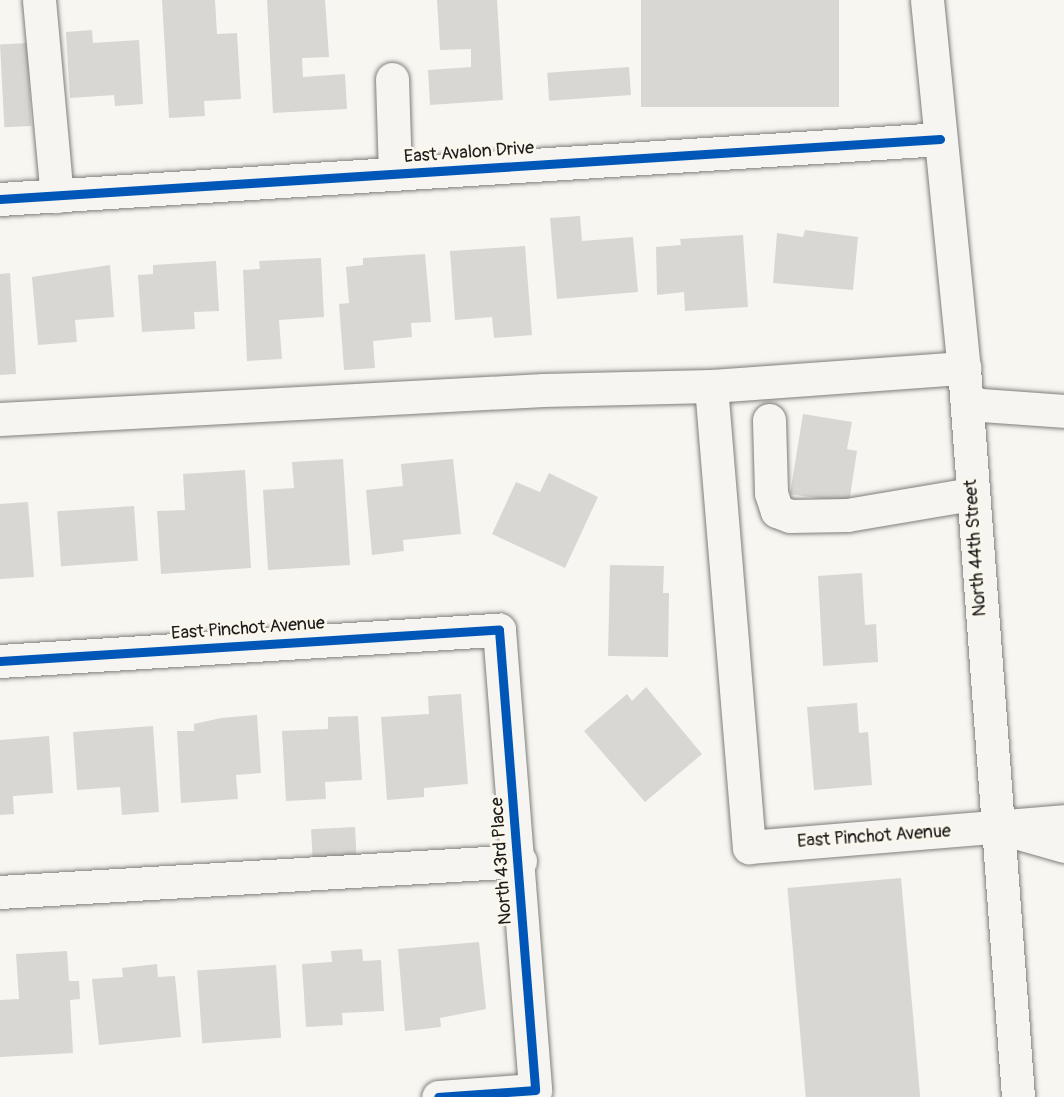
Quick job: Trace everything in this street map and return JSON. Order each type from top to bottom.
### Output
[{"type":"street","points":[[39,0],[57,196]]},
{"type":"street","name":"North 44th Street","points":[[927,0],[964,368],[971,494],[999,827],[1018,1097]]},
{"type":"street","points":[[392,79],[396,174]]},
{"type":"street","name":"East Avalon Drive","points":[[0,200],[940,139]]},
{"type":"street","points":[[0,419],[543,390],[711,386],[964,368]]},
{"type":"street","name":"East Pinchot Avenue","points":[[711,386],[749,847],[1064,821]]},
{"type":"street","points":[[966,404],[1064,411]]},
{"type":"street","points":[[769,420],[771,493],[777,511],[790,516],[847,515],[971,494]]},
{"type":"street","name":"East Pinchot Avenue","points":[[0,661],[499,630]]},
{"type":"street","name":"North 43rd Place","points":[[438,1097],[535,1090],[520,861],[499,630]]},
{"type":"street","name":"East Pinchot Avenue","points":[[999,827],[1064,846]]},
{"type":"street","points":[[0,892],[520,861]]},
{"type":"building","points":[[162,0],[215,0],[217,34],[237,33],[241,99],[204,101],[205,116],[169,118]]},
{"type":"building","points":[[267,0],[325,0],[329,57],[302,58],[303,77],[345,74],[347,109],[273,113]]},
{"type":"building","points":[[437,0],[497,0],[503,100],[430,105],[428,70],[471,67],[471,49],[440,50]]},
{"type":"building","points":[[641,0],[839,0],[839,107],[641,107]]},
{"type":"building","points":[[92,30],[93,43],[139,40],[143,104],[115,106],[114,95],[70,98],[66,32]]},
{"type":"building","points":[[27,43],[31,126],[4,127],[0,44]]},
{"type":"building","points":[[629,67],[631,95],[549,101],[547,73]]},
{"type":"building","points":[[580,216],[582,241],[633,237],[638,292],[557,299],[550,218]]},
{"type":"building","points":[[805,230],[858,237],[853,290],[773,283],[777,233],[803,237]]},
{"type":"building","points":[[743,235],[748,307],[685,311],[684,292],[657,295],[656,247],[681,245],[680,239]]},
{"type":"building","points":[[525,246],[532,335],[494,338],[492,317],[455,320],[450,251]]},
{"type":"building","points":[[425,254],[431,322],[411,323],[412,337],[373,341],[375,368],[344,370],[339,304],[349,303],[346,267],[363,265],[363,258]]},
{"type":"building","points":[[321,258],[324,317],[279,320],[282,359],[247,361],[243,270],[260,269],[259,261]]},
{"type":"building","points":[[216,261],[219,311],[194,312],[195,329],[142,332],[138,275],[153,274],[153,265]]},
{"type":"building","points":[[110,265],[114,317],[75,320],[77,342],[38,345],[32,277]]},
{"type":"building","points":[[10,273],[16,374],[0,375],[0,274]]},
{"type":"building","points":[[803,414],[852,422],[847,449],[857,451],[849,503],[790,494]]},
{"type":"building","points":[[343,459],[350,565],[268,570],[263,490],[294,488],[292,462]]},
{"type":"building","points":[[453,459],[461,534],[403,540],[404,551],[372,555],[366,490],[403,486],[401,464]]},
{"type":"building","points":[[245,470],[251,568],[161,574],[157,511],[185,510],[183,474]]},
{"type":"building","points":[[549,473],[598,497],[565,568],[492,534],[516,482],[540,492]]},
{"type":"building","points":[[28,502],[34,577],[0,579],[0,504]]},
{"type":"building","points":[[134,506],[138,561],[61,566],[57,511]]},
{"type":"building","points":[[610,565],[664,566],[663,593],[669,593],[668,657],[608,656]]},
{"type":"building","points":[[862,573],[865,625],[876,624],[878,662],[823,666],[818,576]]},
{"type":"building","points":[[646,687],[702,754],[645,802],[584,731],[627,694],[632,701]]},
{"type":"building","points":[[461,694],[468,784],[424,788],[424,797],[387,800],[381,717],[429,714],[428,696]]},
{"type":"building","points":[[857,703],[859,733],[868,732],[872,785],[814,790],[807,707]]},
{"type":"building","points":[[257,715],[261,773],[236,775],[238,799],[181,803],[177,731],[194,731],[194,724],[221,718]]},
{"type":"building","points":[[358,716],[362,780],[325,782],[326,799],[286,801],[282,731],[328,729],[328,717]]},
{"type":"building","points":[[153,726],[159,812],[122,815],[120,787],[77,790],[73,732]]},
{"type":"building","points":[[49,736],[53,793],[13,796],[14,814],[0,815],[0,740]]},
{"type":"building","points":[[355,827],[357,860],[313,862],[311,829]]},
{"type":"building","points":[[901,878],[920,1097],[806,1097],[787,888]]},
{"type":"building","points":[[479,942],[486,1009],[440,1018],[441,1027],[405,1031],[398,949]]},
{"type":"building","points":[[362,949],[363,961],[381,960],[384,1011],[342,1013],[343,1025],[306,1027],[302,964],[332,962],[331,951]]},
{"type":"building","points":[[67,951],[69,981],[79,981],[80,999],[70,1000],[73,1053],[0,1057],[0,1000],[19,999],[16,954]]},
{"type":"building","points":[[157,964],[158,977],[175,976],[181,1037],[99,1045],[92,979],[123,977],[122,968]]},
{"type":"building","points":[[276,965],[281,1038],[202,1043],[197,971]]},
{"type":"cycle path","points":[[0,199],[940,139]]},
{"type":"cycle path","points":[[0,661],[499,630],[535,1090],[438,1097]]}]
